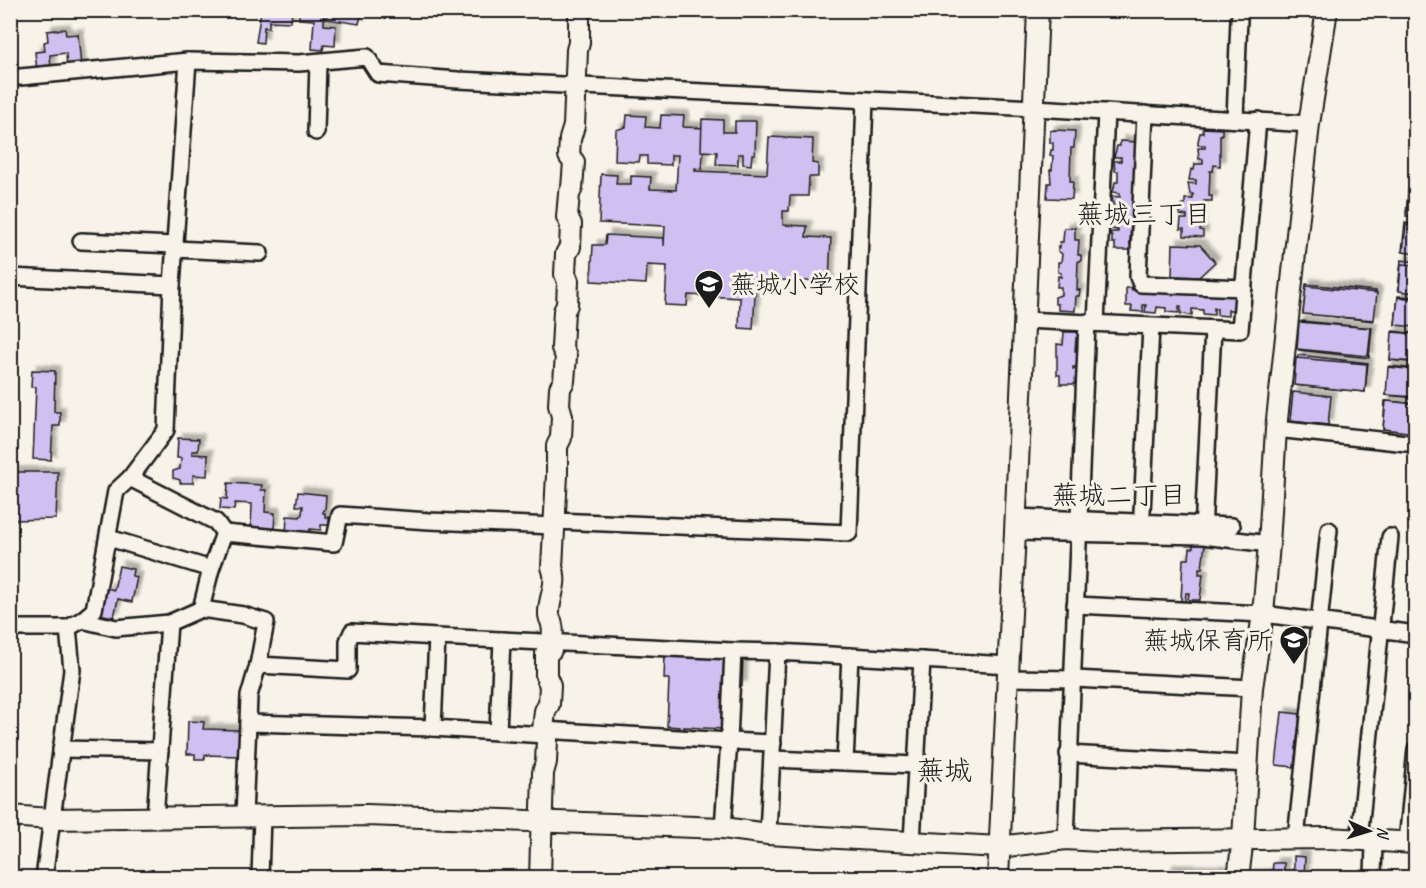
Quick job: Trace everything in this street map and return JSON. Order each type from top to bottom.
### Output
[{"type":"street","points":[[540,878],[543,773],[547,740],[544,732],[545,711],[549,704],[550,685],[546,676],[546,654],[551,650],[553,626],[549,617],[555,573],[552,567],[557,446],[561,438],[562,416],[559,405],[560,388],[564,381],[566,356],[562,348],[564,311],[567,305],[566,254],[570,248],[571,224],[567,217],[574,162],[569,156],[570,139],[574,126],[579,10]]},
{"type":"street","points":[[998,878],[1038,10]]},
{"type":"street","points":[[1238,878],[1243,838],[1252,688],[1263,614],[1269,544],[1276,429],[1309,124],[1327,10]]},
{"type":"street","points":[[1235,119],[1239,19]]},
{"type":"street","points":[[10,78],[188,61],[299,63],[367,57],[378,74],[576,87],[1035,108],[1309,124]]},
{"type":"street","points":[[10,628],[68,628],[94,610],[116,491],[130,478],[166,430],[174,247],[188,61]]},
{"type":"street","points":[[316,132],[318,62]]},
{"type":"street","points":[[224,534],[334,543],[340,515],[429,521],[849,533],[865,100]]},
{"type":"street","points":[[1066,838],[1068,754],[1074,679],[1075,605],[1106,112]]},
{"type":"street","points":[[1145,114],[1138,277],[1141,284],[1244,288]]},
{"type":"street","points":[[1024,320],[1240,330],[1258,120]]},
{"type":"street","points":[[81,241],[260,253]]},
{"type":"street","points":[[10,277],[172,285]]},
{"type":"street","points":[[1141,528],[1150,327]]},
{"type":"street","points":[[1203,530],[1213,329]]},
{"type":"street","points":[[1276,429],[1416,444]]},
{"type":"street","points":[[130,478],[216,522],[224,534]]},
{"type":"street","points":[[1016,524],[1203,530],[1232,526]]},
{"type":"street","points":[[1203,530],[1269,544]]},
{"type":"street","points":[[1296,838],[1329,530]]},
{"type":"street","points":[[201,609],[211,569],[224,534]]},
{"type":"street","points":[[1373,878],[1367,841],[1390,537]]},
{"type":"street","points":[[109,538],[211,569]]},
{"type":"street","points":[[1075,605],[1263,614],[1416,634]]},
{"type":"street","points":[[82,620],[116,628],[169,623],[201,609],[243,615],[266,622],[258,665],[249,696],[248,723],[253,816],[260,878]]},
{"type":"street","points":[[155,818],[169,623]]},
{"type":"street","points":[[44,878],[50,819],[72,670],[68,628]]},
{"type":"street","points":[[258,665],[348,670],[348,642],[352,632],[922,660],[1074,679],[1252,688]]},
{"type":"street","points":[[433,728],[436,637]]},
{"type":"street","points":[[498,732],[502,640]]},
{"type":"street","points":[[723,828],[733,651]]},
{"type":"street","points":[[768,834],[777,652]]},
{"type":"street","points":[[845,762],[849,656]]},
{"type":"street","points":[[912,842],[922,660]]},
{"type":"street","points":[[248,723],[544,732],[729,741],[773,751],[845,762],[916,765]]},
{"type":"street","points":[[61,749],[160,751]]},
{"type":"street","points":[[10,816],[50,819],[367,815],[542,820],[723,828],[768,834],[999,847],[1066,838],[1099,841],[1296,838],[1411,843],[1416,749]]},
{"type":"street","points":[[1068,754],[1247,764]]},
{"type":"building","points":[[261,10],[292,10],[291,22],[269,21],[269,28],[264,27],[263,43],[256,42]]},
{"type":"building","points":[[299,10],[322,10],[324,25],[336,26],[335,46],[324,45],[323,50],[312,49],[314,20],[299,19]]},
{"type":"building","points":[[328,10],[362,10],[359,24],[326,19]]},
{"type":"building","points":[[65,29],[66,35],[78,34],[81,67],[67,69],[66,53],[50,55],[51,69],[37,71],[35,52],[45,51],[44,42],[48,41],[47,31]]},
{"type":"building","points":[[627,115],[646,116],[645,127],[660,128],[661,115],[684,116],[683,127],[705,128],[702,169],[695,168],[695,171],[767,174],[769,137],[813,139],[812,163],[818,164],[818,177],[809,177],[808,196],[790,196],[789,211],[783,211],[783,225],[807,226],[806,237],[831,238],[829,282],[756,279],[753,329],[739,328],[740,298],[688,295],[687,306],[665,305],[667,266],[647,265],[646,284],[591,281],[593,245],[605,245],[606,235],[664,238],[664,246],[665,226],[599,223],[601,174],[617,175],[616,184],[631,184],[631,176],[651,177],[650,189],[676,190],[678,155],[671,155],[671,165],[647,164],[647,156],[640,156],[639,162],[615,161],[616,130],[626,127]]},
{"type":"building","points":[[702,119],[723,120],[723,132],[735,132],[735,121],[756,121],[755,154],[752,154],[751,165],[743,164],[743,154],[738,154],[738,165],[716,164],[717,152],[701,151]]},
{"type":"building","points":[[1203,128],[1222,129],[1220,166],[1214,165],[1213,171],[1210,171],[1209,196],[1212,196],[1212,201],[1204,201],[1204,206],[1201,206],[1200,230],[1203,231],[1203,237],[1184,236],[1184,229],[1180,229],[1181,219],[1187,219],[1187,216],[1180,215],[1180,211],[1182,211],[1182,204],[1185,204],[1185,199],[1193,199],[1188,183],[1196,184],[1196,180],[1189,180],[1191,169],[1194,170],[1195,164],[1203,164],[1203,159],[1199,159],[1198,148],[1205,148],[1205,145],[1198,145],[1198,141]]},
{"type":"building","points":[[1050,131],[1075,131],[1074,148],[1071,148],[1072,199],[1047,198],[1048,183],[1051,183],[1050,170],[1052,170],[1053,156],[1050,155],[1053,143],[1050,143]]},
{"type":"building","points":[[1120,141],[1138,142],[1138,146],[1135,146],[1136,184],[1134,184],[1134,219],[1131,219],[1130,244],[1132,244],[1132,250],[1115,250],[1115,243],[1112,243],[1112,236],[1110,236],[1111,232],[1118,232],[1118,230],[1111,229],[1117,208],[1114,208],[1112,196],[1120,197],[1120,193],[1113,192],[1115,182],[1118,182],[1118,171],[1115,171],[1114,161],[1121,161],[1121,157],[1114,157]]},
{"type":"building","points":[[1413,148],[1416,149],[1416,177],[1410,177]]},
{"type":"building","points":[[1413,149],[1416,150],[1416,177],[1410,177]]},
{"type":"building","points":[[1409,185],[1416,186],[1416,214],[1406,213]]},
{"type":"building","points":[[1409,188],[1416,189],[1416,217],[1406,216]]},
{"type":"building","points":[[1405,223],[1416,224],[1416,253],[1402,251]]},
{"type":"building","points":[[1406,225],[1416,226],[1416,254],[1403,252]]},
{"type":"building","points":[[1064,228],[1075,228],[1075,240],[1079,240],[1078,255],[1081,255],[1081,261],[1078,261],[1077,290],[1080,290],[1079,296],[1076,296],[1075,311],[1058,310],[1058,304],[1055,304],[1055,297],[1061,295],[1061,287],[1057,287],[1058,276],[1061,277],[1061,273],[1058,272],[1058,262],[1061,262],[1062,254],[1058,251],[1058,246],[1060,247],[1060,242],[1063,242]]},
{"type":"building","points":[[1173,244],[1200,245],[1215,262],[1199,277],[1172,276]]},
{"type":"building","points":[[1401,260],[1416,262],[1416,291],[1398,289]]},
{"type":"building","points":[[1401,264],[1416,265],[1416,293],[1399,291]]},
{"type":"building","points":[[1306,284],[1376,291],[1373,321],[1303,313]]},
{"type":"building","points":[[1306,286],[1377,293],[1374,320],[1303,314]]},
{"type":"building","points":[[1126,288],[1234,293],[1234,310],[1228,310],[1228,316],[1217,315],[1217,308],[1214,308],[1214,315],[1203,314],[1203,310],[1192,309],[1192,315],[1181,314],[1181,306],[1179,306],[1179,313],[1166,312],[1166,308],[1157,307],[1156,313],[1145,312],[1146,305],[1143,305],[1143,312],[1131,311],[1132,306],[1126,306]]},
{"type":"building","points":[[1398,296],[1416,297],[1416,326],[1395,324]]},
{"type":"building","points":[[1398,297],[1416,299],[1416,327],[1395,325]]},
{"type":"building","points":[[1302,321],[1372,328],[1369,358],[1299,350]]},
{"type":"building","points":[[1299,322],[1371,328],[1368,356],[1297,349]]},
{"type":"building","points":[[1393,331],[1416,334],[1416,363],[1390,360]]},
{"type":"building","points":[[1064,332],[1078,332],[1075,351],[1079,351],[1079,359],[1077,359],[1077,367],[1073,367],[1073,369],[1079,369],[1076,384],[1060,384],[1060,375],[1057,375],[1057,344],[1063,345]]},
{"type":"building","points":[[1392,332],[1416,334],[1416,362],[1390,360]]},
{"type":"building","points":[[1298,355],[1368,363],[1365,392],[1295,385]]},
{"type":"building","points":[[1296,358],[1367,364],[1365,392],[1294,385]]},
{"type":"building","points":[[1389,366],[1416,369],[1416,398],[1386,395]]},
{"type":"building","points":[[1388,367],[1416,370],[1416,397],[1386,395]]},
{"type":"building","points":[[32,370],[55,371],[54,412],[60,412],[60,426],[53,426],[51,460],[33,459],[36,387],[31,387]]},
{"type":"building","points":[[1293,392],[1331,396],[1328,425],[1290,421]]},
{"type":"building","points":[[1385,401],[1416,404],[1416,432],[1383,429]]},
{"type":"building","points":[[1386,401],[1416,404],[1416,433],[1383,429]]},
{"type":"building","points":[[178,438],[199,439],[198,451],[192,451],[192,454],[208,455],[207,476],[193,475],[193,483],[180,483],[180,480],[173,478],[173,471],[180,469],[181,458],[177,458]]},
{"type":"building","points":[[10,472],[58,472],[56,519],[10,520]]},
{"type":"building","points":[[228,483],[262,485],[261,490],[266,490],[265,512],[275,513],[274,530],[251,528],[252,504],[235,503],[234,510],[220,509],[221,498],[227,499]]},
{"type":"building","points":[[298,492],[326,495],[323,513],[325,517],[329,517],[329,525],[321,525],[321,530],[310,529],[309,535],[286,534],[287,516],[300,517],[302,514],[303,506],[296,506]]},
{"type":"building","points":[[1193,543],[1205,544],[1202,568],[1199,568],[1199,574],[1203,574],[1200,600],[1188,600],[1189,593],[1186,593],[1185,601],[1181,601],[1183,559],[1189,559]]},
{"type":"building","points":[[119,566],[133,569],[132,576],[137,577],[132,602],[118,599],[114,617],[98,614],[102,594],[106,594],[107,588],[114,590]]},
{"type":"building","points":[[665,654],[743,657],[742,686],[737,686],[724,729],[684,727],[684,732],[679,732],[679,727],[667,726],[669,679],[664,679]]},
{"type":"building","points":[[1282,712],[1300,714],[1294,767],[1276,765]]},
{"type":"building","points":[[188,721],[204,722],[203,729],[240,730],[239,756],[205,755],[205,759],[195,759],[195,754],[187,754]]},
{"type":"building","points":[[1294,856],[1305,857],[1304,878],[1249,878],[1249,875],[1272,874],[1273,863],[1284,863],[1284,877],[1295,877]]},
{"type":"building","points":[[1168,870],[1224,871],[1224,878],[1167,878]]},
{"type":"place","name":"蕪城小学校","points":[[709,310]]},
{"type":"place","name":"蕪城保育所","points":[[1294,666]]},
{"type":"district","name":"蕪城三丁目","points":[[1144,214]]},
{"type":"district","name":"蕪城二丁目","points":[[1119,495]]},
{"type":"district","name":"蕪城","points":[[944,770]]}]
